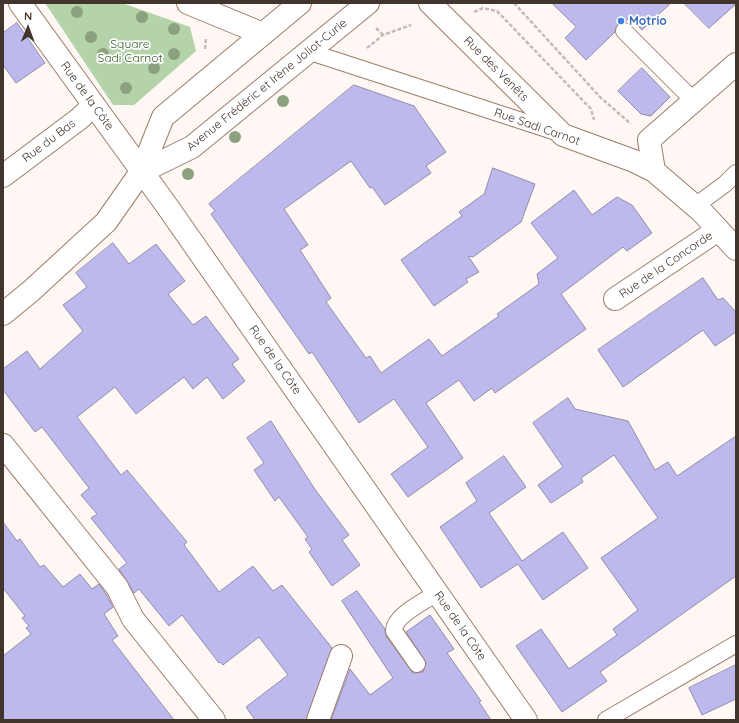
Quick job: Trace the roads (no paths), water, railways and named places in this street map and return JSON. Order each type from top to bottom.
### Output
[{"type":"street","name":"Rue de la Côte","points":[[20,3],[94,105],[526,720]]},
{"type":"street","points":[[188,3],[263,34]]},
{"type":"street","name":"Avenue Frédéric et Irène Joliot-Curie","points":[[3,314],[31,292],[106,222],[141,172],[163,117],[300,3]]},
{"type":"street","name":"Avenue Frédéric et Irène Joliot-Curie","points":[[141,172],[192,148],[368,3]]},
{"type":"street","name":"Rue des Venêts","points":[[430,3],[573,138]]},
{"type":"street","points":[[654,171],[649,140],[736,64]]},
{"type":"street","name":"Rue du Bas","points":[[3,176],[79,119],[94,105]]},
{"type":"street","name":"Rue Sadi Carnot","points":[[573,138],[634,161],[654,171],[695,206],[736,249]]},
{"type":"street","name":"Rue de la Concorde","points":[[615,299],[718,230]]},
{"type":"street","points":[[3,445],[116,588],[133,619],[214,720]]},
{"type":"street","points":[[318,720],[342,656]]},
{"type":"lane","points":[[624,31],[694,101]]},
{"type":"lane","name":"Rue Sadi Carnot","points":[[310,52],[573,138]]},
{"type":"lane","points":[[695,206],[725,184],[736,173]]},
{"type":"lane","points":[[417,664],[394,631],[394,626],[400,617],[437,593]]},
{"type":"lane","points":[[606,720],[736,644]]},
{"type":"place","name":"Motrio","points":[[621,21]]},
{"type":"park label","name":"Square Sadi Carnot","points":[[130,51]]}]
